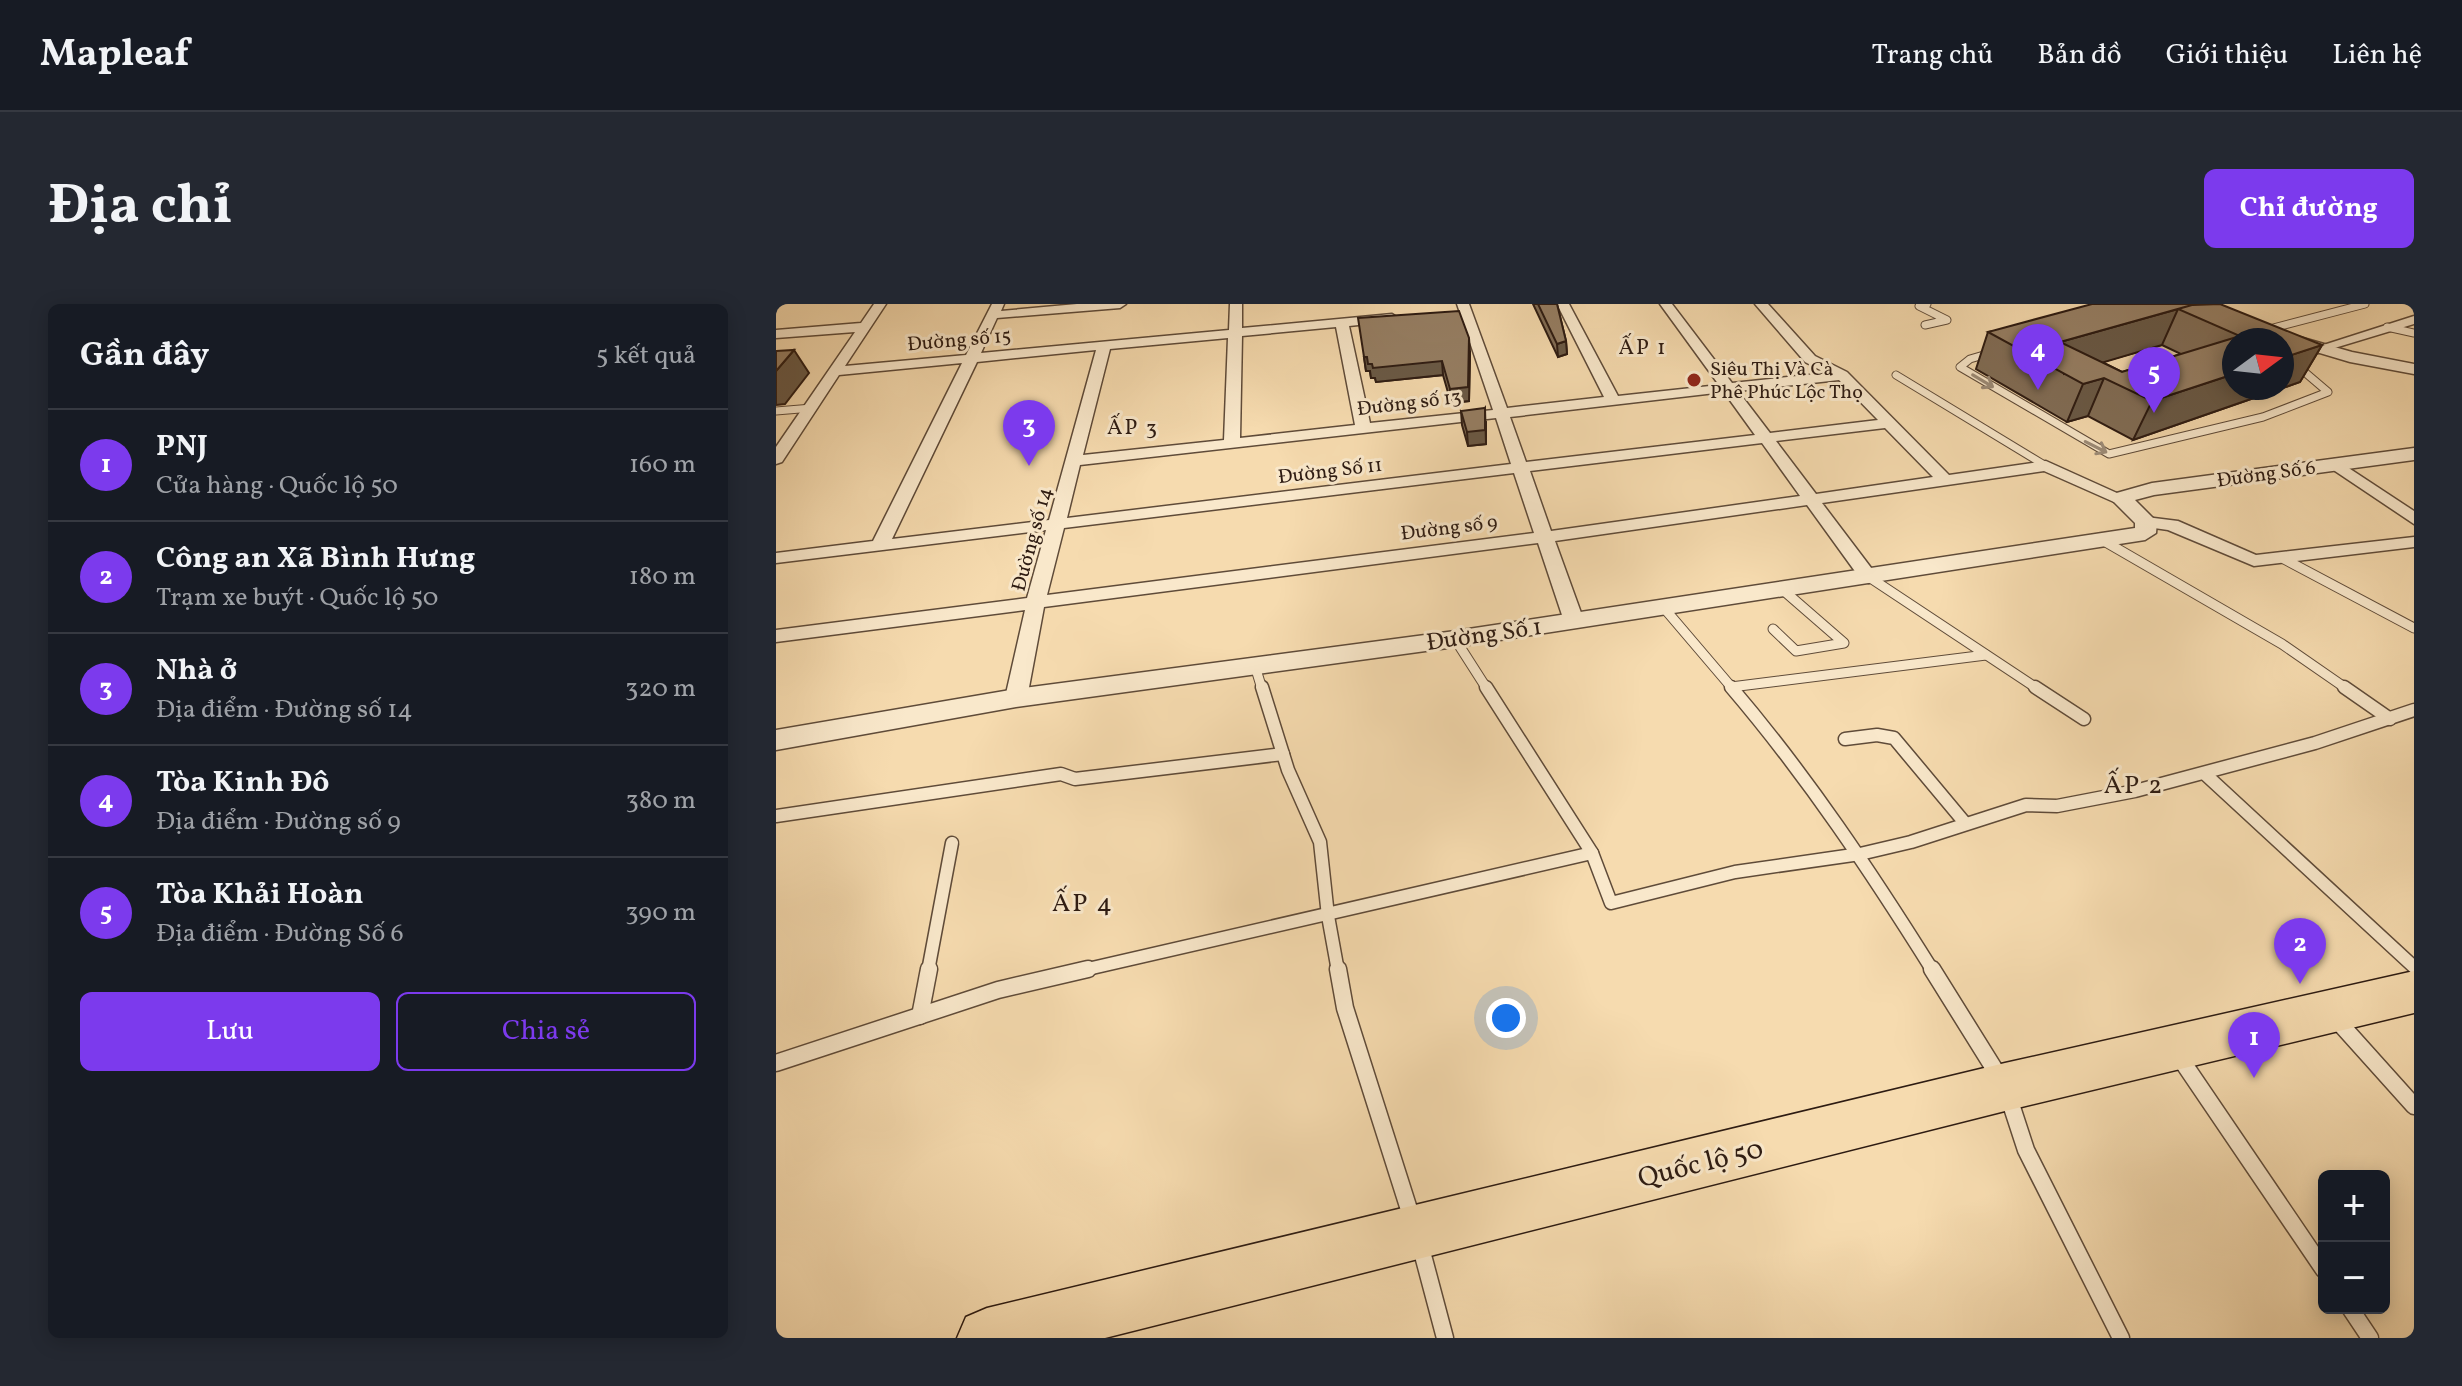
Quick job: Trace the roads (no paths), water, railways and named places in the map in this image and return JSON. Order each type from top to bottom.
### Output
[{"type":"main road","name":"Quốc lộ 50","points":[[987,1338],[2005,1087],[2414,992]]},
{"type":"street","points":[[776,459],[880,304]]},
{"type":"street","points":[[880,545],[996,310],[1120,304]]},
{"type":"street","points":[[1232,443],[1236,304]]},
{"type":"street","points":[[1563,304],[1613,400]]},
{"type":"street","points":[[1666,304],[1869,577]]},
{"type":"street","points":[[1761,304],[1810,359],[1842,375],[1945,480]]},
{"type":"street","points":[[1460,309],[1501,411],[1574,621]]},
{"type":"street","name":"Đường số 15","points":[[837,371],[1404,317]]},
{"type":"street","points":[[2318,349],[2414,320]]},
{"type":"street","points":[[1342,323],[1363,427]]},
{"type":"street","points":[[776,334],[865,327]]},
{"type":"street","points":[[2294,341],[2350,357],[2414,369]]},
{"type":"street","name":"Đường số 14","points":[[1016,698],[1036,601],[1104,346]]},
{"type":"street","points":[[2350,357],[2365,364],[2414,376]]},
{"type":"street","name":"Đường số 13","points":[[1075,461],[1842,375]]},
{"type":"street","name":"Đường Số 11","points":[[776,558],[1889,423]]},
{"type":"street","name":"Đường Số 6","points":[[2120,498],[2152,489],[2414,454]]},
{"type":"street","points":[[2335,464],[2414,519]]},
{"type":"street","points":[[2046,466],[2120,498],[2146,522],[2172,525],[2254,561],[2414,542]]},
{"type":"street","name":"Đường số 9","points":[[776,636],[1545,537],[2046,466]]},
{"type":"street","name":"Đường Số 1","points":[[776,740],[1016,698],[1455,639],[2104,541],[2145,533],[2146,522]]},
{"type":"lane","points":[[1925,325],[1947,320],[1919,306],[1927,304]]},
{"type":"lane","points":[[2255,328],[2365,304]]},
{"type":"lane","points":[[2387,327],[2414,333]]},
{"type":"lane","points":[[2301,369],[2318,349]]},
{"type":"lane","points":[[2000,351],[1970,359],[1960,367],[2109,454],[2263,417],[2328,392],[2294,366]]},
{"type":"lane","points":[[1896,375],[2046,466]]},
{"type":"lane","points":[[776,411],[812,408]]},
{"type":"lane","points":[[2104,541],[2282,644],[2390,719]]},
{"type":"lane","points":[[2284,559],[2414,628]]},
{"type":"lane","points":[[1869,577],[2084,719]]},
{"type":"lane","points":[[1773,629],[1796,651],[1844,643],[1783,590]]},
{"type":"lane","points":[[1664,608],[1783,748],[1860,854],[2005,1087],[2026,1150],[2121,1338]]},
{"type":"lane","points":[[1455,639],[1592,853],[1611,903],[1735,872],[1860,854],[1911,842],[2026,805],[2057,806],[2086,801],[2205,774],[2414,710]]},
{"type":"lane","points":[[1731,687],[1986,655]]},
{"type":"lane","points":[[1255,666],[1283,754],[1320,842],[1328,916],[1345,1008],[1416,1231],[1445,1338]]},
{"type":"lane","points":[[1845,739],[1877,735],[1894,738],[1965,823]]},
{"type":"lane","points":[[776,816],[1061,774],[1075,779],[1283,754]]},
{"type":"lane","points":[[2205,774],[2414,967]]},
{"type":"lane","points":[[920,1016],[952,843]]},
{"type":"lane","points":[[776,1063],[998,990],[1592,853]]},
{"type":"lane","points":[[2330,1013],[2414,1106]]},
{"type":"lane","points":[[2174,1049],[2318,1261]]},
{"type":"lane","points":[[2354,1314],[2370,1338]]},
{"type":"place","name":"Siêu Thị Và Cà Phê Phúc Lộc Thọ","points":[[1694,380]]},
{"type":"place","name":"Tòa Kinh Đô","points":[[2038,390]]},
{"type":"place","name":"Tòa Khải Hoàn","points":[[2154,413]]},
{"type":"place","name":"Nhà ở","points":[[1029,466]]},
{"type":"place","name":"Công an Xã Bình Hưng","points":[[2300,984]]},
{"type":"place","name":"PNJ","points":[[2254,1078]]},
{"type":"district","name":"ẤP 1","points":[[1643,346]]},
{"type":"district","name":"ẤP 3","points":[[1133,426]]},
{"type":"district","name":"ẤP 2","points":[[2134,784]]},
{"type":"district","name":"ẤP 4","points":[[1083,902]]}]
